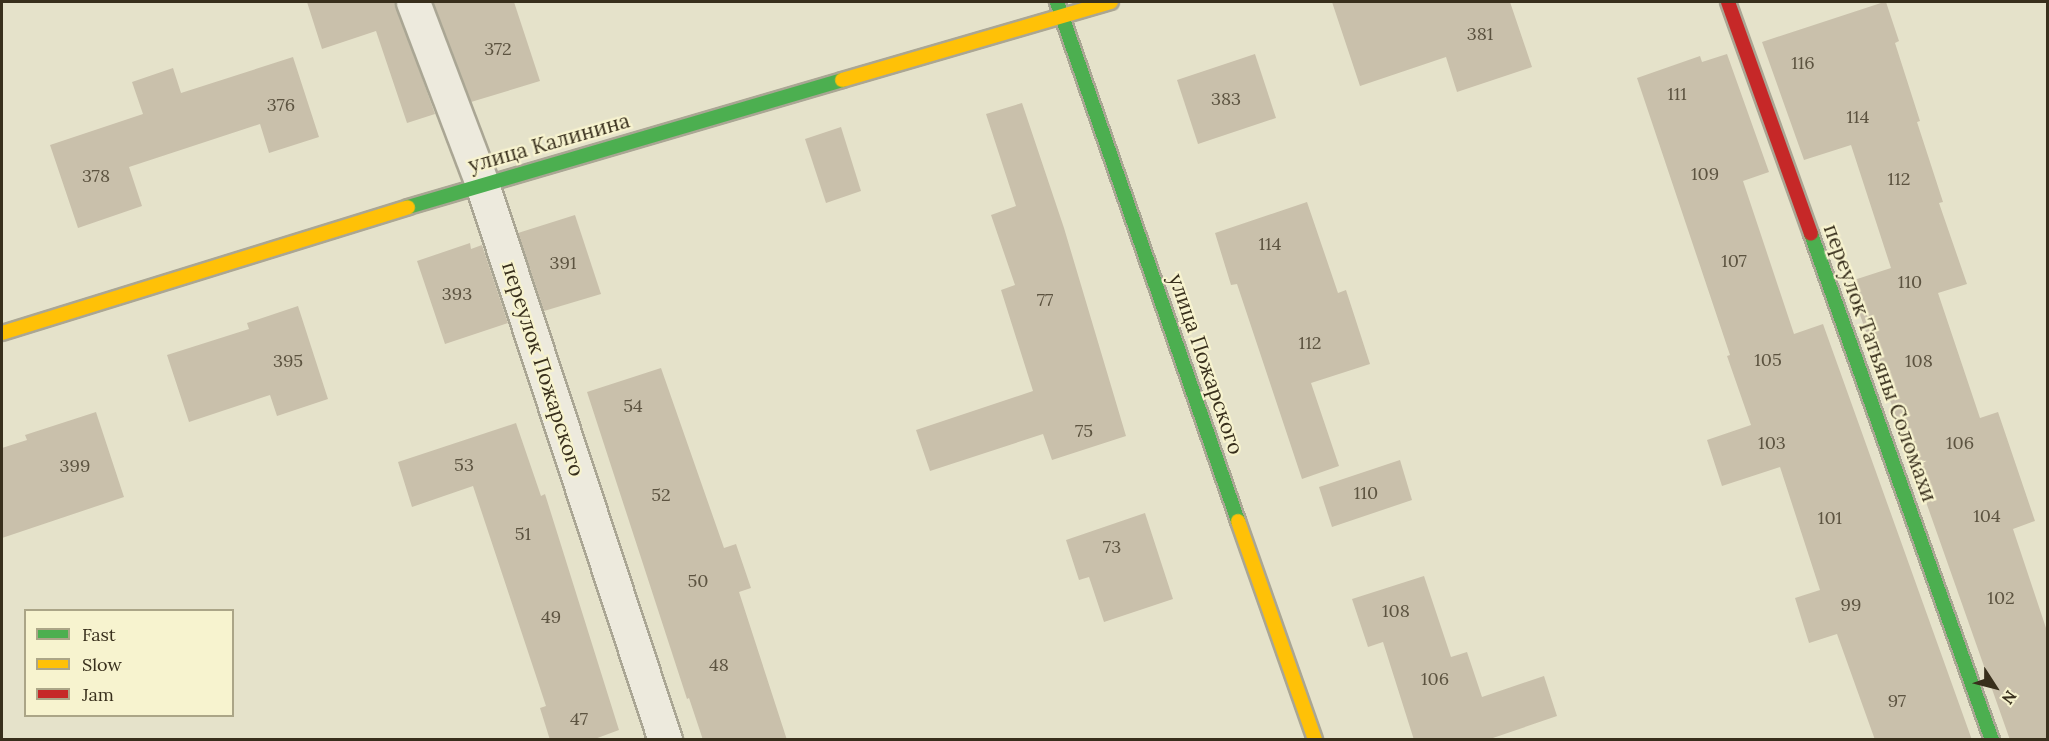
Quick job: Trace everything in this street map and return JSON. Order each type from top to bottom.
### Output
[{"type":"street","name":"переулок Пожарского","points":[[413,2],[482,184],[665,740]]},
{"type":"street","name":"улица Пожарского","points":[[1057,2],[1314,740]]},
{"type":"street","name":"улица Калинина","points":[[2,333],[482,184],[1110,2]]},
{"type":"street","name":"переулок Татьяны Соломахи","points":[[1728,2],[1992,740]]},
{"type":"building","points":[[307,2],[395,2],[435,114],[407,123],[376,31],[322,49]]},
{"type":"building","points":[[433,2],[514,2],[540,81],[471,102]]},
{"type":"building","points":[[1332,2],[1510,2],[1532,67],[1457,92],[1446,57],[1360,86]]},
{"type":"building","points":[[1886,2],[1899,41],[1895,43],[1943,202],[1939,203],[1967,284],[1938,293],[1980,418],[1998,412],[2035,521],[2013,529],[2048,634],[2048,740],[2010,740],[1859,312],[1864,310],[1854,280],[1891,268],[1851,145],[1804,160],[1762,42]]},
{"type":"building","points":[[1255,54],[1276,118],[1198,144],[1177,80]]},
{"type":"building","points":[[1727,54],[1769,172],[1743,181],[1794,334],[1823,324],[1972,740],[1875,740],[1837,634],[1809,643],[1795,598],[1820,590],[1780,467],[1722,486],[1707,440],[1751,425],[1727,356],[1730,355],[1637,78],[1700,56],[1702,62]]},
{"type":"building","points":[[293,57],[319,137],[269,153],[260,124],[129,167],[142,206],[78,228],[50,145],[143,114],[132,82],[173,68],[181,93]]},
{"type":"building","points":[[1022,103],[1064,228],[1126,436],[1052,460],[1043,434],[930,471],[916,430],[1033,391],[1001,290],[1015,285],[991,215],[1016,206],[986,114]]},
{"type":"building","points":[[841,127],[861,191],[826,203],[805,139]]},
{"type":"building","points":[[1307,202],[1338,293],[1346,290],[1370,364],[1311,383],[1339,466],[1302,479],[1237,284],[1231,285],[1215,233]]},
{"type":"building","points":[[575,215],[601,294],[544,311],[518,233]]},
{"type":"building","points":[[470,243],[471,249],[482,245],[508,323],[445,344],[417,261]]},
{"type":"building","points":[[298,306],[328,399],[277,416],[270,395],[189,422],[167,355],[249,329],[247,323]]},
{"type":"building","points":[[661,368],[724,548],[736,544],[751,588],[739,592],[787,740],[703,740],[689,698],[687,699],[587,392]]},
{"type":"building","points":[[96,412],[124,497],[2,538],[2,448],[27,440],[25,435]]},
{"type":"building","points":[[516,423],[541,496],[545,494],[619,730],[592,740],[550,740],[540,708],[546,706],[473,486],[412,507],[398,462]]},
{"type":"building","points":[[1400,460],[1412,500],[1332,527],[1319,487]]},
{"type":"building","points":[[1145,513],[1173,599],[1104,622],[1089,577],[1079,580],[1066,540]]},
{"type":"building","points":[[1424,576],[1451,657],[1467,652],[1482,697],[1544,676],[1557,716],[1487,740],[1414,740],[1383,642],[1368,647],[1352,599]]},
{"type":"traffic: fast","points":[[1057,2],[1238,521]]},
{"type":"traffic: fast","points":[[408,207],[842,80]]},
{"type":"traffic: fast","points":[[1811,234],[1992,740]]},
{"type":"traffic: slow","points":[[842,80],[1111,2]]},
{"type":"traffic: slow","points":[[2,333],[408,207]]},
{"type":"traffic: slow","points":[[1238,521],[1315,740]]},
{"type":"traffic: jam","points":[[1728,2],[1811,234]]}]
